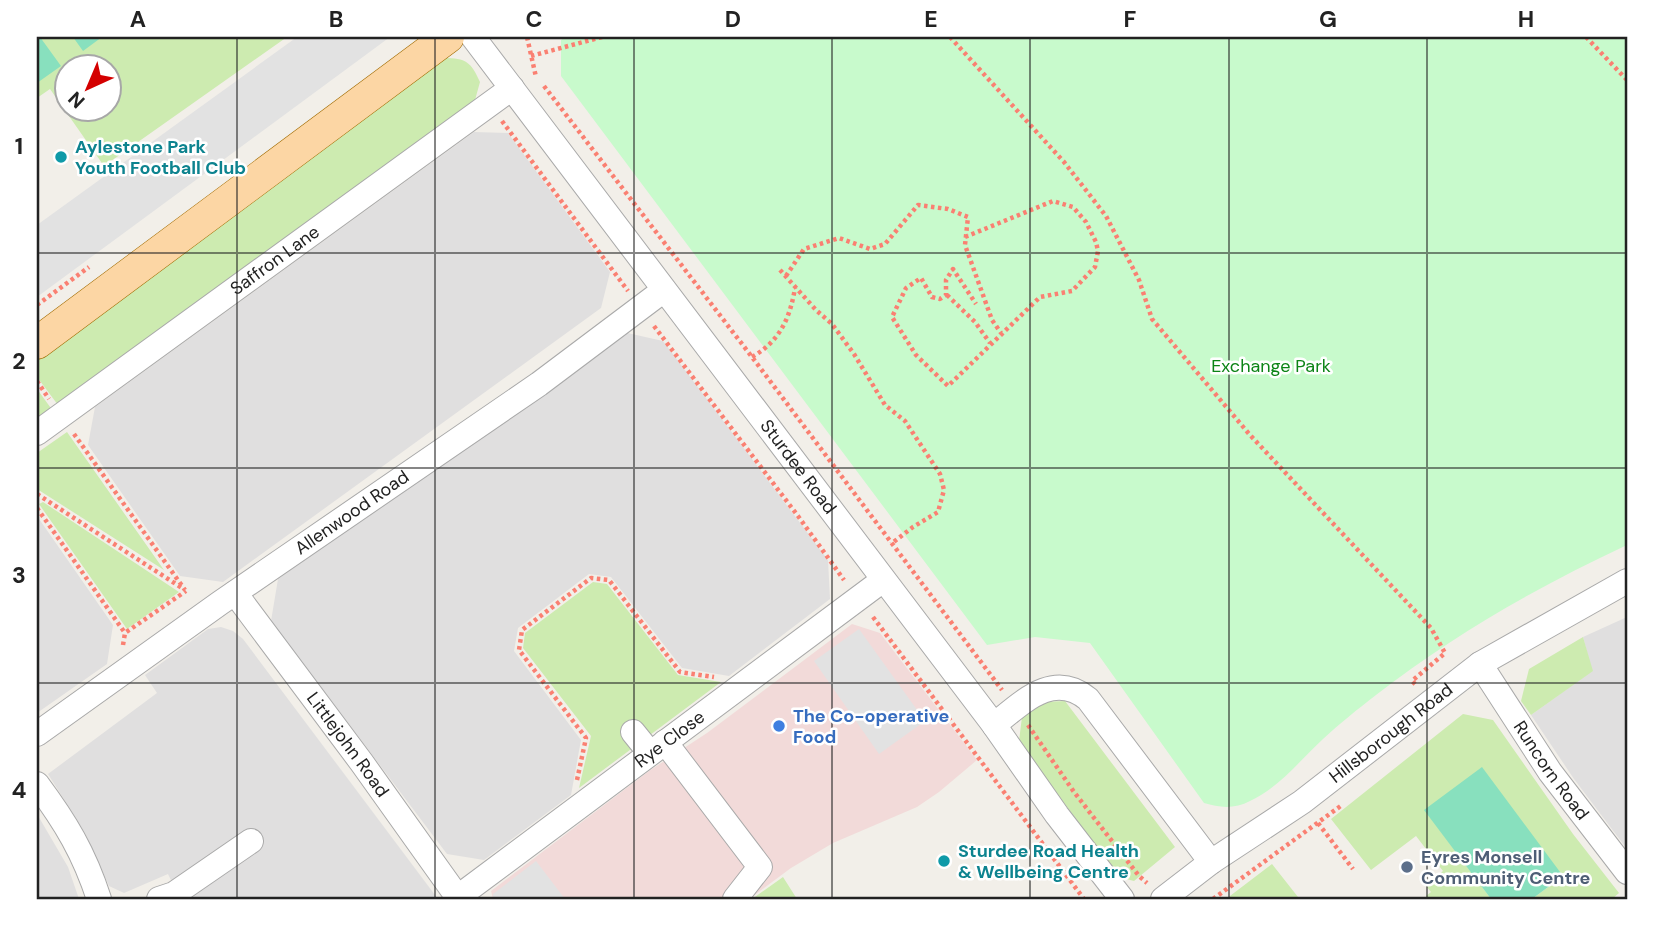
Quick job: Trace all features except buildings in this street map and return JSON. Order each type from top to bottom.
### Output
[{"type":"main road","points":[[37,342],[448,37]]},
{"type":"street","name":"Sturdee Road","points":[[473,37],[994,725],[1057,815],[1122,899]]},
{"type":"street","name":"Saffron Lane","points":[[37,433],[512,88]]},
{"type":"street","name":"Allenwood Road","points":[[37,734],[539,383],[664,290]]},
{"type":"street","name":"Rye Close","points":[[459,898],[883,580]]},
{"type":"street","name":"Hillsborough Road","points":[[1164,899],[1211,862],[1302,802],[1480,664],[1627,581]]},
{"type":"street","name":"Littlejohn Road","points":[[236,593],[459,898]]},
{"type":"street","name":"Runcorn Road","points":[[1480,664],[1550,772],[1627,872]]},
{"type":"street","points":[[994,725],[1031,697],[1049,689],[1063,687],[1077,690],[1088,699],[1211,862]]},
{"type":"street","points":[[633,732],[658,748],[760,867],[735,899]]},
{"type":"street","points":[[37,785],[65,823],[91,874],[99,899]]},
{"type":"street","points":[[166,897],[251,841]]},
{"type":"path","points":[[527,37],[535,75],[752,357],[1016,708],[1074,792],[1139,876],[1164,899]]},
{"type":"path","points":[[531,56],[602,37]]},
{"type":"path","points":[[950,37],[1064,162],[1106,216],[1139,280],[1152,318],[1250,435],[1431,628],[1445,653],[1412,681],[1430,701]]},
{"type":"path","points":[[1586,37],[1627,80]]},
{"type":"path","points":[[488,106],[512,132],[857,599],[887,634],[1084,899]]},
{"type":"path","points":[[946,295],[940,299],[932,297],[921,278],[906,288],[892,317],[916,355],[948,386],[1040,297],[1072,292],[1095,267],[1098,251],[1086,222],[1073,207],[1054,201],[965,237]]},
{"type":"path","points":[[786,276],[804,249],[839,238],[870,249],[885,244],[918,205],[948,209],[968,217],[965,245],[992,320],[1000,333]]},
{"type":"path","points":[[976,304],[953,269],[946,280],[946,295],[975,322],[990,343]]},
{"type":"path","points":[[780,270],[832,324],[854,354],[884,405],[905,421],[940,474],[944,490],[939,512],[912,527],[891,544]]},
{"type":"path","points":[[752,357],[763,351],[784,329],[796,287]]},
{"type":"path","points":[[37,381],[185,590],[37,494]]},
{"type":"path","points":[[37,508],[125,633]]},
{"type":"path","points":[[584,803],[575,791],[586,737],[519,650],[522,630],[591,578],[609,580],[680,672],[724,679],[734,691]]},
{"type":"path","points":[[1213,899],[1350,798]]},
{"type":"path","points":[[1318,823],[1353,869]]},
{"type":"shaded area","points":[[297,37],[390,37],[37,297],[37,225]]},
{"type":"shaded area","points":[[474,132],[508,133],[610,272],[601,308],[223,582],[180,576],[88,445],[95,407]]},
{"type":"shaded area","points":[[623,332],[663,341],[828,560],[830,599],[729,676],[682,668],[611,577],[589,574],[518,628],[514,651],[581,740],[571,795],[484,860],[447,854],[271,621],[278,579]]},
{"type":"shaded area","points":[[37,516],[113,625],[107,664],[37,713]]},
{"type":"shaded area","points":[[1627,617],[1627,849],[1574,779],[1531,715],[1592,671],[1583,637]]},
{"type":"shaded area","points":[[852,624],[880,633],[977,760],[939,792],[917,807],[833,843],[791,868],[749,899],[493,899],[491,891],[649,771],[707,733]]},
{"type":"shaded area","points":[[221,627],[233,631],[243,639],[438,899],[180,899],[168,874],[124,893],[109,886],[85,833],[48,774],[157,693],[145,675],[208,629]]},
{"type":"shaded area","points":[[859,629],[925,721],[879,754],[814,661]]},
{"type":"shaded area","points":[[37,814],[68,867],[79,899],[37,899]]},
{"type":"shaded area","points":[[536,861],[565,899],[493,899],[493,894]]},
{"type":"green space","points":[[37,37],[287,37],[104,166],[73,122],[122,122],[122,52],[52,52],[52,92],[50,89],[37,98]]},
{"type":"green space","points":[[37,37],[40,37],[52,54],[52,72],[37,83]]},
{"type":"green space","points":[[73,37],[102,37],[83,51]]},
{"type":"green space","name":"Exchange Park","points":[[565,37],[1627,37],[1627,545],[1561,577],[1435,652],[1349,717],[1280,781],[1261,795],[1244,804],[1233,806],[1222,807],[1204,803],[1090,643],[1035,637],[987,645],[561,76],[561,40]]},
{"type":"green space","points":[[444,58],[463,60],[474,70],[480,82],[475,100],[58,405],[37,377],[37,359]]},
{"type":"green space","points":[[37,389],[53,411],[37,422]]},
{"type":"green space","points":[[67,432],[164,570],[37,489],[37,453]]},
{"type":"green space","points":[[43,502],[179,592],[127,629],[39,504]]},
{"type":"green space","points":[[593,582],[607,584],[678,675],[721,682],[579,788],[591,736],[523,648],[525,633]]},
{"type":"green space","points":[[1583,637],[1593,671],[1531,715],[1521,701],[1529,669]]},
{"type":"green space","points":[[1065,701],[1175,847],[1134,881],[1118,877],[1019,741],[1022,717],[1042,702]]},
{"type":"green space","points":[[1463,714],[1493,720],[1573,834],[1619,893],[1612,899],[1532,899],[1563,876],[1425,810],[1491,899],[1429,899],[1426,896],[1431,892],[1425,885],[1443,871],[1416,836],[1371,870],[1331,819]]},
{"type":"green space","points":[[1482,767],[1563,876],[1532,899],[1491,899],[1424,810]]},
{"type":"green space","points":[[1272,864],[1298,897],[1226,899]]},
{"type":"green space","points":[[783,877],[797,899],[752,899]]},
{"type":"place","name":"Aylestone Park Youth Football Club","points":[[61,157]]},
{"type":"place","name":"The Co-operative Food","points":[[779,726]]},
{"type":"place","name":"Sturdee Road Health & Wellbeing Centre","points":[[944,861]]},
{"type":"place","name":"Eyres Monsell Community Centre","points":[[1407,867]]}]
